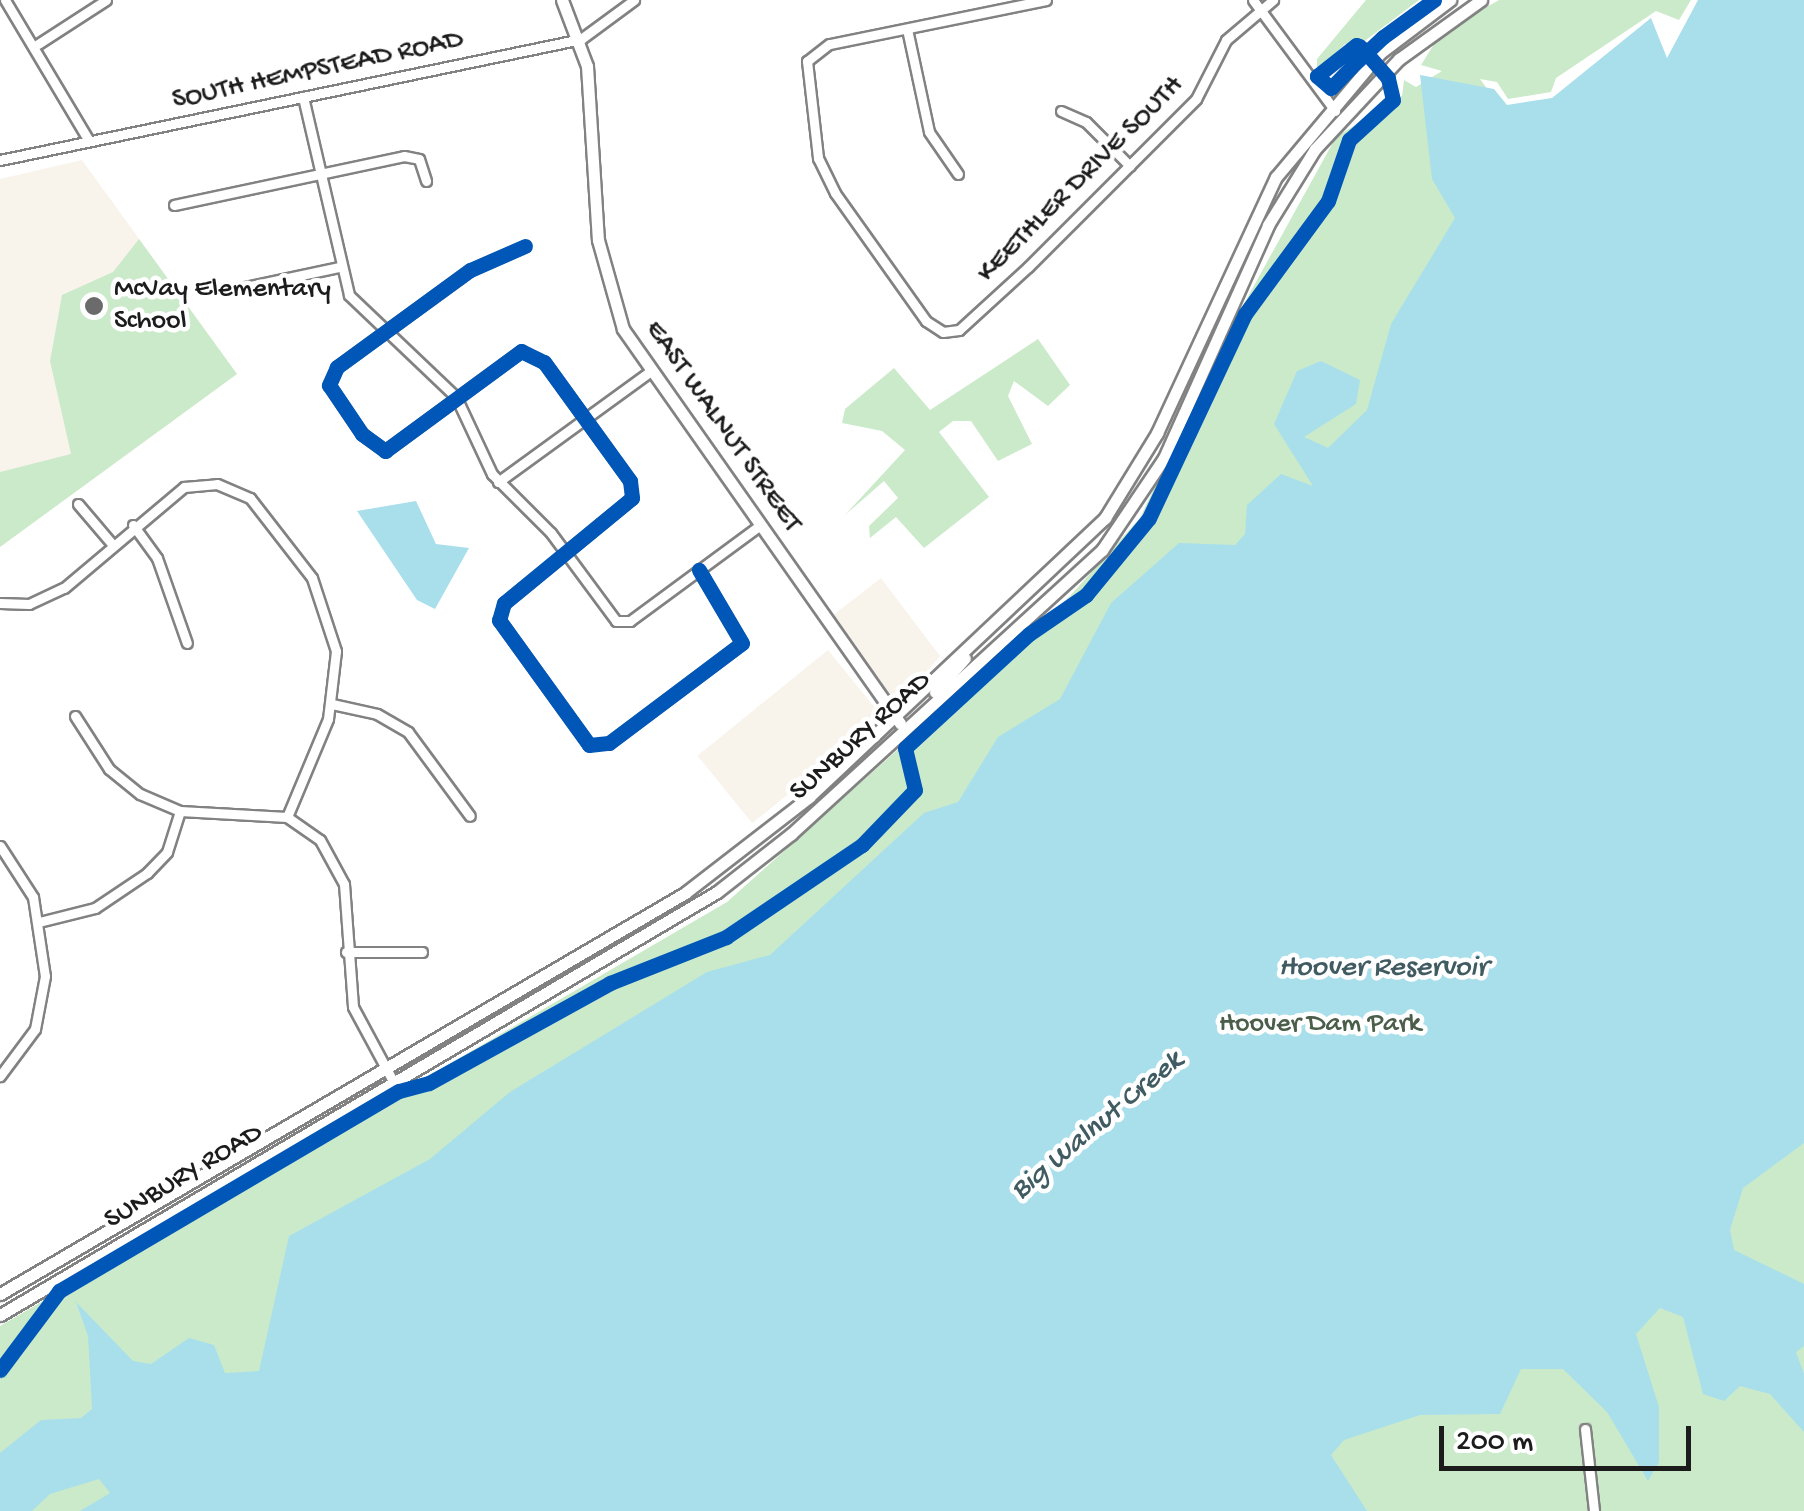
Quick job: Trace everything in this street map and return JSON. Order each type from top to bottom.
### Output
[{"type":"main road","name":"EAST WALNUT STREET","points":[[562,0],[580,39],[604,275],[648,374],[906,730]]},
{"type":"main road","name":"SUNBURY ROAD","points":[[0,1294],[386,1070],[730,863],[897,718],[1068,559],[1129,485],[1257,207],[1330,104],[1380,53],[1450,0]]},
{"type":"main road","name":"SUNBURY ROAD","points":[[0,1315],[717,892],[791,834],[1077,575],[1134,509],[1273,215],[1340,116],[1400,59],[1480,0]]},
{"type":"main road","points":[[906,730],[972,648]]},
{"type":"main road","points":[[791,834],[812,800],[897,718]]},
{"type":"main road","points":[[394,1082],[472,1017]]},
{"type":"main road","points":[[314,1129],[386,1070]]},
{"type":"street","points":[[6,0],[38,44],[89,141]]},
{"type":"street","points":[[38,44],[106,0]]},
{"type":"street","name":"SOUTH HEMPSTEAD ROAD","points":[[0,160],[580,39],[634,0]]},
{"type":"street","points":[[958,174],[929,132],[907,29],[1046,0]]},
{"type":"street","points":[[1253,0],[1340,116]]},
{"type":"street","name":"KEETHLER DRIVE SOUTH","points":[[907,29],[812,54],[806,70],[818,158],[926,321],[943,332],[959,330],[1130,166],[1206,88],[1226,40],[1273,0]]},
{"type":"street","points":[[304,97],[348,296],[386,332],[425,360],[456,396],[498,482],[566,553],[619,623],[759,526]]},
{"type":"street","points":[[1061,111],[1086,122],[1130,166]]},
{"type":"street","points":[[174,205],[409,156],[421,163],[426,180]]},
{"type":"street","points":[[525,246],[470,270],[329,378],[374,448],[391,449],[456,396],[530,350],[585,419],[633,489],[626,505],[498,612],[595,747],[742,643],[699,570]]},
{"type":"street","points":[[236,289],[339,267]]},
{"type":"street","points":[[498,482],[648,374]]},
{"type":"street","points":[[0,603],[29,604],[64,588],[132,525],[184,487],[227,480],[257,505],[319,591],[336,651],[332,704],[286,817]]},
{"type":"street","points":[[78,504],[112,544]]},
{"type":"street","points":[[132,525],[157,558],[187,643]]},
{"type":"street","points":[[332,704],[377,714],[408,732],[470,816]]},
{"type":"street","points":[[75,716],[128,786],[180,811],[286,817],[320,840],[339,869],[353,1008],[394,1082]]},
{"type":"street","points":[[39,922],[96,908],[148,872],[167,852],[180,811]]},
{"type":"street","points":[[0,846],[28,882],[39,922],[42,1012],[25,1050],[0,1076]]},
{"type":"street","points":[[346,952],[422,952]]},
{"type":"street","points":[[1585,1429],[1594,1511]]},
{"type":"shaded area","name":"McVay Elementary School","points":[[82,160],[237,374],[0,547],[0,179]]},
{"type":"shaded area","points":[[881,578],[940,656],[898,705],[832,616]]},
{"type":"shaded area","points":[[828,650],[883,718],[752,823],[697,756]]},
{"type":"green space","points":[[1366,0],[1419,0],[1362,43],[1345,44],[1317,71],[1317,59]]},
{"type":"green space","name":"Hoover Reservoir","points":[[1499,0],[1691,0],[1679,20],[1656,11],[1556,78],[1551,92],[1508,99],[1497,82],[1480,79],[1804,521],[1804,1511],[0,1511],[0,1326],[727,902],[1070,596],[1140,518],[1224,340],[1336,137],[1402,96],[1404,80],[1416,87],[1442,71],[1421,65],[1441,33]]},
{"type":"green space","points":[[139,239],[237,374],[0,547],[0,472],[71,454],[50,361],[62,295],[113,272]]},
{"type":"green space","points":[[1038,339],[1070,385],[1048,406],[1014,381],[1008,396],[1032,444],[998,461],[971,421],[953,421],[939,432],[989,497],[924,548],[896,517],[870,538],[869,526],[898,498],[884,481],[845,515],[905,450],[882,431],[842,423],[845,409],[894,368],[930,410]]},
{"type":"water","name":"Hoover Reservoir","points":[[1698,0],[1804,0],[1804,1143],[1743,1188],[1730,1230],[1734,1250],[1804,1284],[1804,1346],[1796,1352],[1804,1374],[1804,1432],[1770,1394],[1740,1386],[1724,1401],[1703,1394],[1683,1317],[1660,1308],[1636,1334],[1659,1407],[1659,1462],[1648,1481],[1607,1412],[1563,1369],[1521,1369],[1500,1414],[1420,1415],[1344,1440],[1331,1455],[1367,1511],[80,1511],[110,1493],[99,1479],[50,1494],[32,1511],[0,1511],[0,1453],[41,1420],[81,1418],[92,1409],[88,1336],[76,1302],[133,1361],[151,1364],[189,1338],[214,1345],[225,1373],[259,1371],[289,1236],[430,1159],[510,1092],[707,972],[770,955],[924,813],[958,802],[998,737],[1060,699],[1111,603],[1179,543],[1235,545],[1245,534],[1247,505],[1281,474],[1313,486],[1274,424],[1297,371],[1321,361],[1360,380],[1356,404],[1304,437],[1328,448],[1367,410],[1391,324],[1455,218],[1432,179],[1420,75],[1494,89],[1507,105],[1552,98],[1651,18],[1667,58]]},
{"type":"water","points":[[416,501],[436,544],[469,548],[435,609],[417,600],[357,511]]},
{"type":"cycle path","points":[[0,1370],[59,1291],[399,1091],[429,1083],[610,983],[726,937],[862,845],[915,790],[905,748],[1029,634],[1086,595],[1149,518],[1245,314],[1328,201],[1349,140],[1393,100],[1388,78],[1363,49],[1356,45],[1317,76],[1331,88],[1351,67],[1383,37],[1434,0]]},
{"type":"cycle path","points":[[525,246],[470,270],[337,367],[329,385],[362,434],[385,451],[521,351],[544,362],[630,481],[632,498],[504,603],[499,620],[589,745],[609,743],[742,643],[699,570]]},
{"type":"place","name":"McVay Elementary School","points":[[94,306]]},
{"type":"park label","name":"Hoover Dam Park","points":[[1320,1025]]},
{"type":"water label","name":"Big Walnut Creek","points":[[1098,1127]]}]
